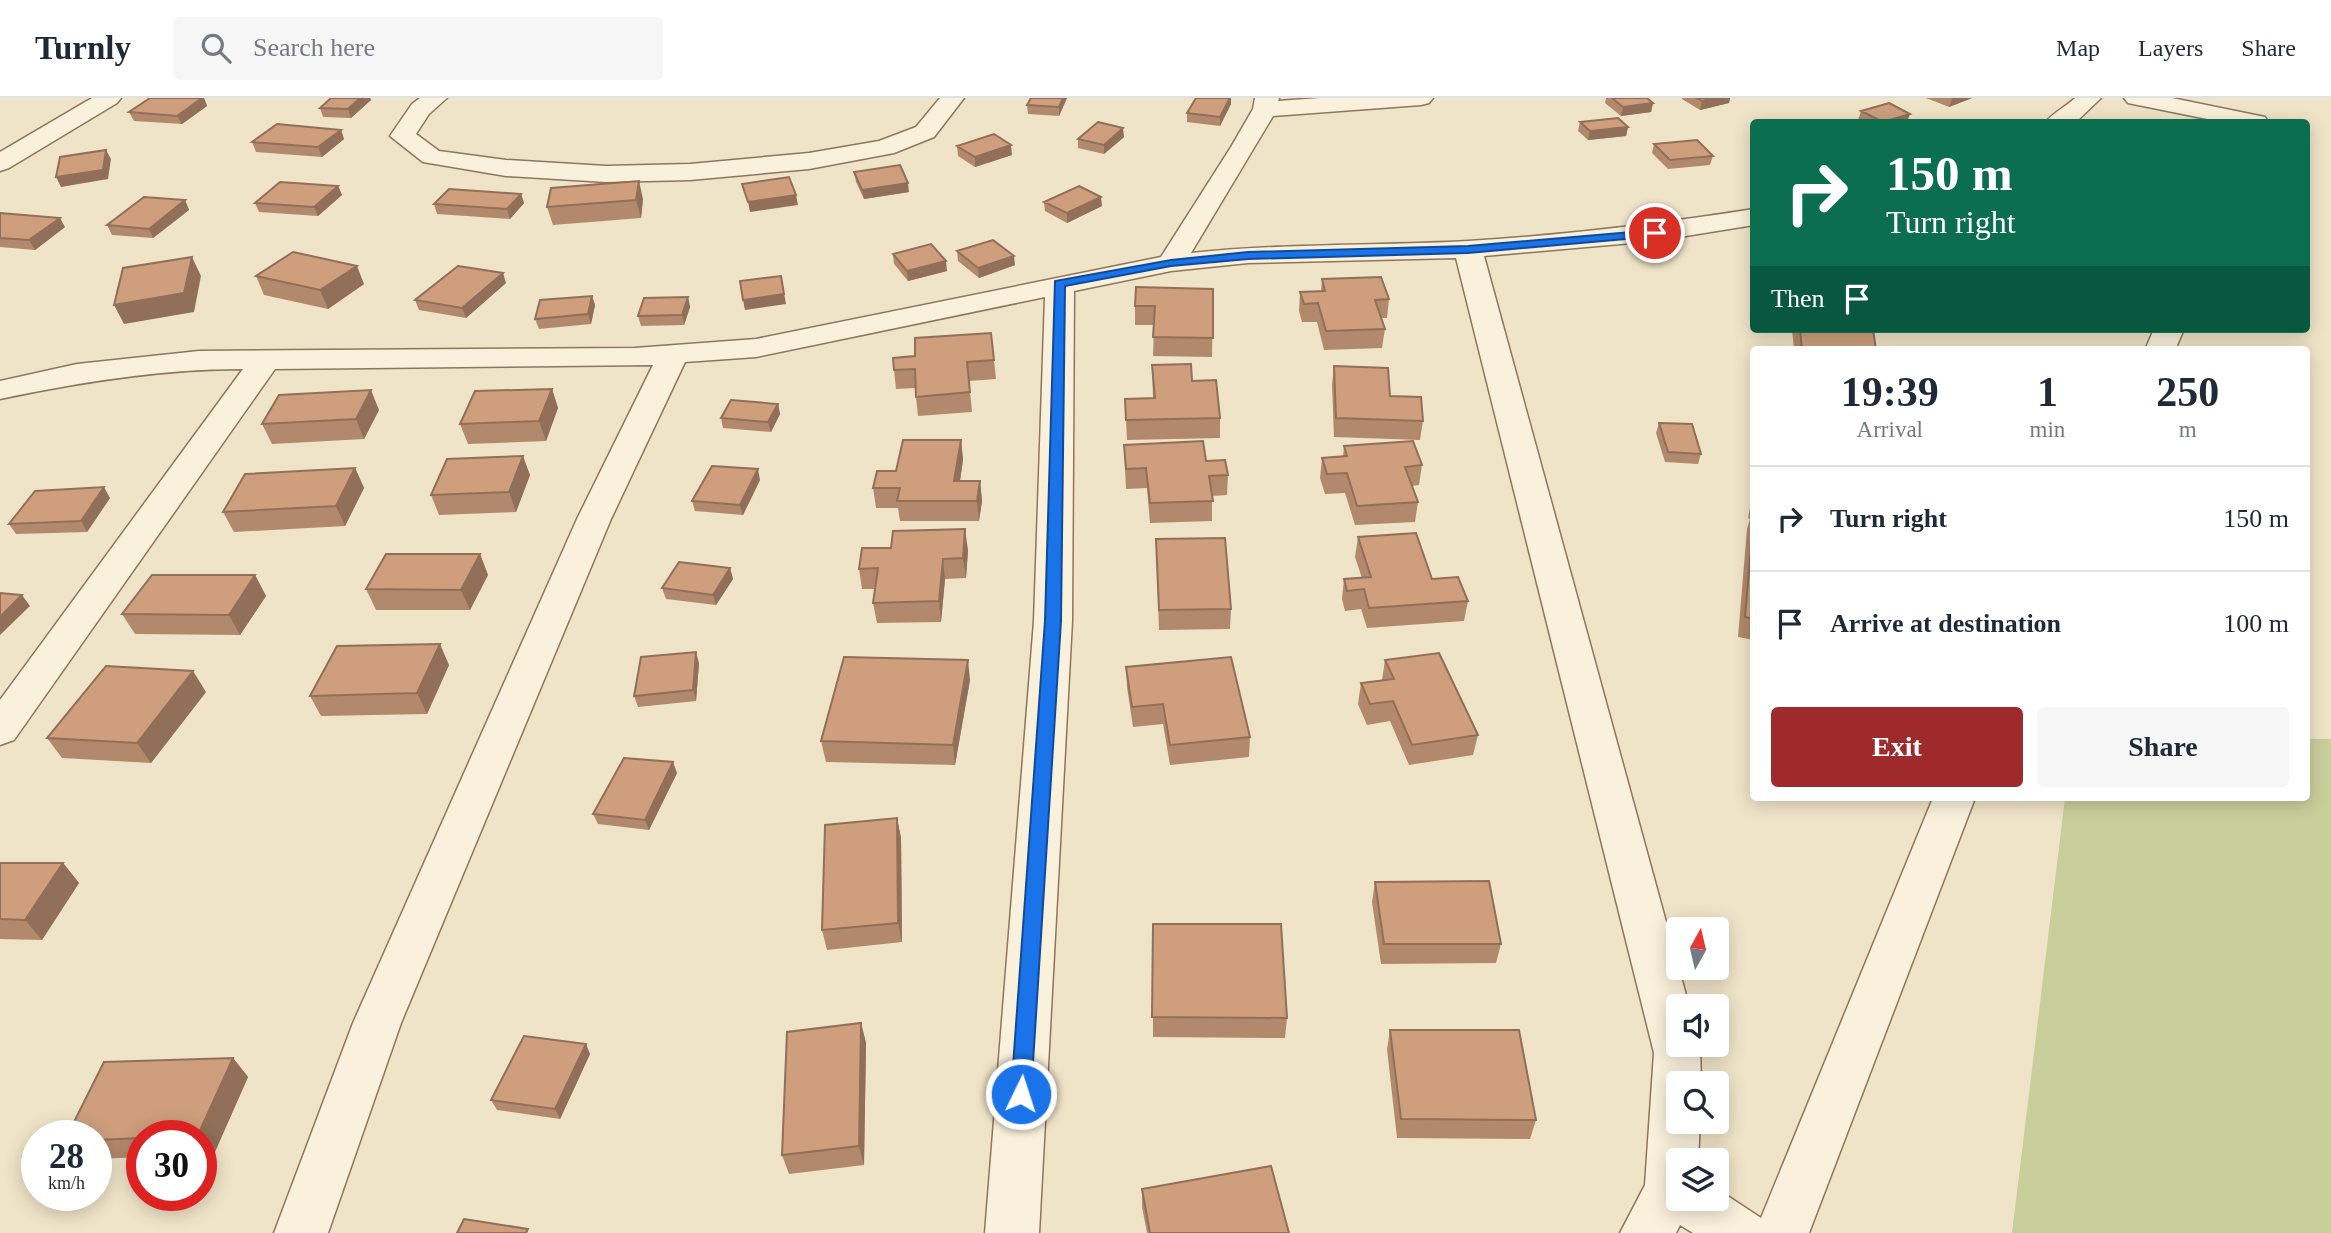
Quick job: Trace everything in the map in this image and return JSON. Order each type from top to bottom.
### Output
[{"type":"street","points":[[0,163],[109,98]]},
{"type":"street","points":[[435,98],[420,109],[401,136],[432,157],[506,168],[606,174],[690,173],[809,161],[885,148],[925,132],[951,98]]},
{"type":"street","points":[[1171,263],[1266,104],[1421,98]]},
{"type":"street","points":[[2065,119],[2089,98]]},
{"type":"street","points":[[2136,98],[2241,119]]},
{"type":"street","points":[[2257,119],[2266,98]]},
{"type":"street","points":[[0,390],[76,373],[199,360],[608,358],[755,348],[1171,263],[1248,255],[1468,249],[1655,233],[1750,218]]},
{"type":"street","points":[[1468,249],[1678,1053],[1674,1148]]},
{"type":"street","points":[[1012,1233],[1053,621],[1059,284]]},
{"type":"street","points":[[301,1233],[377,1023],[594,519],[673,355]]},
{"type":"street","points":[[0,730],[267,359]]},
{"type":"street","points":[[1782,1233],[1953,801]]},
{"type":"street","points":[[1688,1211],[1741,1233]]},
{"type":"green space","points":[[2310,739],[2331,739],[2331,1233],[2012,1233],[2065,801],[2310,801]]},
{"type":"building","points":[[150,98],[202,98],[177,116],[129,112]]},
{"type":"building","points":[[331,98],[360,98],[348,109],[320,108]]},
{"type":"building","points":[[1031,98],[1063,98],[1059,107],[1027,105]]},
{"type":"building","points":[[1196,98],[1230,98],[1220,117],[1187,113]]},
{"type":"building","points":[[1612,98],[1647,98],[1653,103],[1623,107]]},
{"type":"building","points":[[1889,103],[1910,114],[1893,119],[1877,119],[1861,111]]},
{"type":"building","points":[[1618,118],[1628,127],[1590,131],[1580,122]]},
{"type":"building","points":[[1098,122],[1123,128],[1104,145],[1078,139]]},
{"type":"building","points":[[277,124],[341,130],[318,147],[252,142]]},
{"type":"building","points":[[994,134],[1011,145],[975,157],[957,146]]},
{"type":"building","points":[[1697,140],[1713,156],[1670,160],[1654,144]]},
{"type":"building","points":[[106,150],[103,170],[56,177],[60,157]]},
{"type":"building","points":[[900,165],[908,183],[862,190],[854,172]]},
{"type":"building","points":[[789,177],[796,195],[748,202],[742,184]]},
{"type":"building","points":[[639,181],[636,200],[547,207],[551,188]]},
{"type":"building","points":[[280,182],[338,186],[314,207],[255,203]]},
{"type":"building","points":[[1079,186],[1101,197],[1067,213],[1044,202]]},
{"type":"building","points":[[449,189],[521,194],[507,209],[434,204]]},
{"type":"building","points":[[144,197],[185,200],[149,229],[107,225]]},
{"type":"building","points":[[0,213],[60,218],[29,240],[0,238]]},
{"type":"building","points":[[993,240],[1014,256],[978,268],[957,251]]},
{"type":"building","points":[[931,244],[946,261],[907,271],[893,254]]},
{"type":"building","points":[[293,252],[357,266],[320,290],[256,276]]},
{"type":"building","points":[[192,257],[184,293],[114,305],[123,268]]},
{"type":"building","points":[[458,266],[503,273],[462,308],[415,300]]},
{"type":"building","points":[[781,276],[784,294],[743,300],[740,281]]},
{"type":"building","points":[[1381,277],[1389,299],[1375,300],[1385,329],[1326,331],[1318,303],[1304,304],[1300,292],[1325,291],[1322,279]]},
{"type":"building","points":[[1136,287],[1213,289],[1213,338],[1153,337],[1155,306],[1135,306]]},
{"type":"building","points":[[592,296],[588,314],[535,319],[540,300]]},
{"type":"building","points":[[688,297],[682,315],[638,316],[644,298]]},
{"type":"building","points":[[991,333],[994,360],[967,362],[970,392],[916,397],[915,369],[894,370],[893,358],[915,356],[915,338]]},
{"type":"building","points":[[1800,333],[1874,333],[1875,346],[1802,346]]},
{"type":"building","points":[[1191,364],[1192,381],[1216,380],[1220,418],[1126,420],[1125,399],[1155,398],[1152,365]]},
{"type":"building","points":[[1334,366],[1388,368],[1390,396],[1421,397],[1423,421],[1336,418]]},
{"type":"building","points":[[552,389],[539,421],[460,424],[475,391]]},
{"type":"building","points":[[371,390],[356,419],[262,424],[279,395]]},
{"type":"building","points":[[731,400],[778,404],[768,422],[721,418]]},
{"type":"building","points":[[1659,423],[1692,424],[1701,454],[1668,452]]},
{"type":"building","points":[[903,440],[961,440],[954,481],[980,481],[977,501],[897,501],[900,488],[873,488],[877,471],[896,471]]},
{"type":"building","points":[[1203,441],[1206,461],[1225,460],[1228,475],[1209,476],[1213,501],[1150,503],[1146,468],[1126,469],[1124,445]]},
{"type":"building","points":[[1413,441],[1422,465],[1405,467],[1418,502],[1357,506],[1347,473],[1327,474],[1322,458],[1347,456],[1344,446]]},
{"type":"building","points":[[523,456],[509,492],[431,495],[447,459]]},
{"type":"building","points":[[712,466],[758,469],[740,505],[692,501]]},
{"type":"building","points":[[355,468],[336,506],[223,512],[245,474]]},
{"type":"building","points":[[104,487],[81,521],[9,524],[35,491]]},
{"type":"building","points":[[965,529],[963,558],[943,559],[939,601],[873,603],[878,568],[859,569],[862,548],[891,548],[893,531]]},
{"type":"building","points":[[1416,533],[1432,579],[1458,577],[1468,601],[1369,608],[1364,589],[1347,591],[1344,579],[1371,577],[1358,537]]},
{"type":"building","points":[[1225,538],[1231,609],[1159,610],[1156,539]]},
{"type":"building","points":[[386,554],[480,554],[461,590],[366,589]]},
{"type":"building","points":[[1750,559],[1750,618],[1745,617]]},
{"type":"building","points":[[679,562],[730,568],[713,595],[662,588]]},
{"type":"building","points":[[152,575],[255,575],[229,615],[122,614]]},
{"type":"building","points":[[0,593],[22,595],[0,617]]},
{"type":"building","points":[[440,644],[417,693],[310,696],[337,646]]},
{"type":"building","points":[[696,652],[693,690],[634,696],[641,657]]},
{"type":"building","points":[[1439,653],[1478,735],[1412,745],[1393,701],[1370,704],[1361,683],[1394,679],[1385,660]]},
{"type":"building","points":[[844,657],[968,660],[953,745],[821,741]]},
{"type":"building","points":[[1231,657],[1250,737],[1170,745],[1163,704],[1132,707],[1126,667]]},
{"type":"building","points":[[106,666],[193,671],[137,743],[47,738]]},
{"type":"building","points":[[624,758],[673,762],[645,820],[593,814]]},
{"type":"building","points":[[897,818],[898,923],[822,930],[825,825]]},
{"type":"building","points":[[0,863],[63,863],[25,920],[0,919]]},
{"type":"building","points":[[1489,881],[1501,944],[1384,944],[1375,882]]},
{"type":"building","points":[[1153,924],[1281,924],[1287,1018],[1152,1017]]},
{"type":"building","points":[[861,1023],[859,1146],[782,1155],[787,1032]]},
{"type":"building","points":[[1390,1030],[1519,1030],[1536,1120],[1401,1119]]},
{"type":"building","points":[[524,1036],[586,1044],[555,1109],[491,1100]]},
{"type":"building","points":[[233,1058],[205,1120],[126,1120],[126,1139],[112,1139],[112,1120],[75,1120],[104,1062]]},
{"type":"building","points":[[1271,1166],[1289,1233],[1150,1233],[1142,1189]]},
{"type":"building","points":[[464,1219],[528,1229],[526,1233],[457,1233]]},
{"type":"route","points":[[1021,1094],[1053,621],[1059,284],[1171,263],[1248,255],[1468,249],[1655,233]]}]
